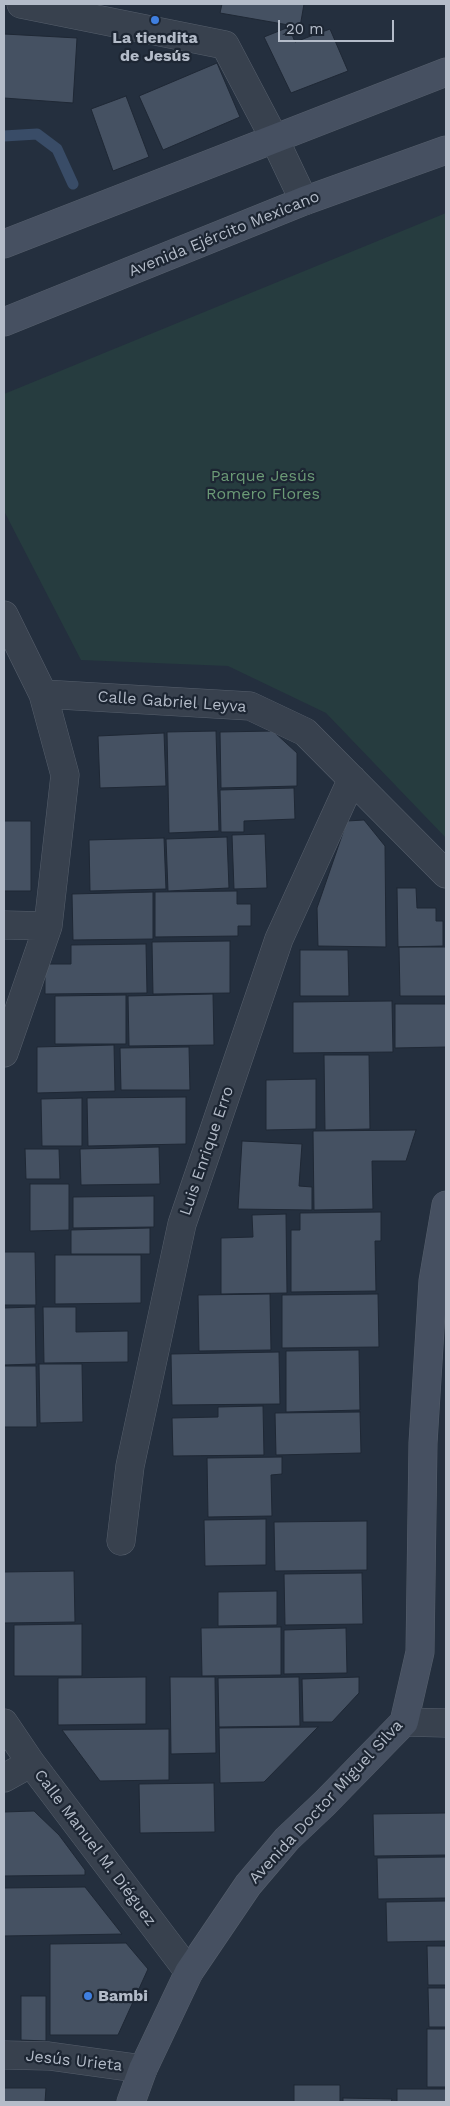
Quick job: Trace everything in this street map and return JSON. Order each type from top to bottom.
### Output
[{"type":"street","points":[[21,4],[225,45],[274,138],[304,201]]},
{"type":"street","points":[[4,244],[446,72]]},
{"type":"street","name":"Avenida Ejército Mexicano","points":[[4,322],[304,201],[446,150]]},
{"type":"street","points":[[4,615],[43,694],[65,774],[48,926],[4,1053]]},
{"type":"street","name":"Calle Gabriel Leyva","points":[[43,694],[250,706],[305,732],[446,874]]},
{"type":"street","name":"Luis Enrique Erro","points":[[121,1541],[130,1466],[182,1224],[279,939],[352,779]]},
{"type":"street","points":[[4,925],[48,926]]},
{"type":"street","name":"Avenida Doctor Miguel Silva","points":[[131,2102],[143,2069],[189,1972],[213,1934],[254,1877],[287,1839],[404,1722],[420,1652],[423,1443],[433,1281],[446,1206]]},
{"type":"street","points":[[404,1722],[446,1723]]},
{"type":"street","name":"Calle Manuel M. Diéguez","points":[[4,1723],[32,1764],[189,1972]]},
{"type":"street","points":[[4,1778],[32,1764]]},
{"type":"street","name":"Jesús Urieta","points":[[4,2055],[49,2056],[143,2069]]},
{"type":"green space","name":"Parque Jesús Romero Flores","points":[[446,213],[446,838],[326,713],[228,666],[81,660],[4,511],[4,394]]},
{"type":"building","points":[[222,4],[304,4],[300,27],[220,13]]},
{"type":"building","points":[[289,27],[295,42],[330,29],[348,71],[291,93],[264,37]]},
{"type":"building","points":[[4,34],[77,38],[73,103],[4,98]]},
{"type":"building","points":[[217,63],[240,117],[163,150],[139,96]]},
{"type":"building","points":[[126,96],[149,157],[113,171],[91,109]]},
{"type":"building","points":[[216,731],[219,831],[169,833],[167,732]]},
{"type":"building","points":[[273,731],[297,753],[297,786],[221,788],[220,732]]},
{"type":"building","points":[[164,733],[166,786],[100,788],[98,736]]},
{"type":"building","points":[[294,788],[295,819],[244,821],[244,832],[221,832],[220,790]]},
{"type":"building","points":[[364,820],[385,846],[386,947],[318,946],[317,908],[347,821]]},
{"type":"building","points":[[4,821],[31,821],[31,891],[4,891]]},
{"type":"building","points":[[265,834],[267,888],[234,889],[232,835]]},
{"type":"building","points":[[227,837],[229,888],[168,891],[166,839]]},
{"type":"building","points":[[164,838],[166,889],[90,891],[89,840]]},
{"type":"building","points":[[397,888],[416,888],[417,908],[436,908],[436,921],[443,921],[443,946],[398,947]]},
{"type":"building","points":[[237,891],[237,904],[251,904],[251,926],[238,926],[238,936],[155,937],[155,892]]},
{"type":"building","points":[[153,892],[153,939],[73,940],[72,894]]},
{"type":"building","points":[[230,941],[230,993],[153,994],[152,942]]},
{"type":"building","points":[[146,944],[147,993],[45,994],[45,964],[71,964],[71,945]]},
{"type":"building","points":[[399,947],[446,947],[446,996],[400,996]]},
{"type":"building","points":[[300,950],[348,950],[349,996],[300,996]]},
{"type":"building","points":[[213,994],[214,1045],[129,1046],[128,996]]},
{"type":"building","points":[[126,995],[126,1044],[55,1044],[55,996]]},
{"type":"building","points":[[392,1001],[393,1052],[293,1053],[293,1002]]},
{"type":"building","points":[[395,1004],[446,1004],[446,1047],[395,1048]]},
{"type":"building","points":[[114,1045],[115,1091],[37,1093],[37,1047]]},
{"type":"building","points":[[189,1047],[190,1090],[121,1090],[120,1048]]},
{"type":"building","points":[[324,1055],[369,1055],[370,1129],[325,1130]]},
{"type":"building","points":[[316,1079],[316,1129],[266,1130],[266,1080]]},
{"type":"building","points":[[186,1097],[186,1144],[88,1146],[87,1098]]},
{"type":"building","points":[[82,1098],[82,1146],[42,1146],[41,1099]]},
{"type":"building","points":[[416,1130],[406,1161],[372,1161],[373,1209],[314,1210],[313,1131]]},
{"type":"building","points":[[242,1141],[302,1144],[299,1186],[312,1187],[312,1210],[238,1209]]},
{"type":"building","points":[[159,1147],[160,1184],[81,1185],[80,1149]]},
{"type":"building","points":[[25,1149],[59,1149],[60,1179],[26,1179]]},
{"type":"building","points":[[30,1184],[69,1184],[69,1230],[30,1231]]},
{"type":"building","points":[[154,1196],[154,1227],[73,1228],[73,1197]]},
{"type":"building","points":[[381,1212],[381,1241],[375,1241],[376,1291],[291,1292],[291,1230],[300,1230],[300,1213]]},
{"type":"building","points":[[286,1214],[287,1293],[221,1294],[221,1238],[253,1237],[252,1215]]},
{"type":"building","points":[[150,1228],[150,1254],[71,1254],[71,1230]]},
{"type":"building","points":[[4,1252],[35,1252],[36,1305],[4,1305]]},
{"type":"building","points":[[55,1255],[141,1255],[141,1303],[55,1304]]},
{"type":"building","points":[[270,1294],[271,1350],[199,1351],[198,1295]]},
{"type":"building","points":[[378,1294],[379,1347],[282,1348],[282,1295]]},
{"type":"building","points":[[35,1307],[36,1364],[4,1365],[4,1308]]},
{"type":"building","points":[[43,1307],[76,1307],[76,1332],[128,1331],[128,1362],[44,1363]]},
{"type":"building","points":[[359,1350],[360,1410],[286,1412],[286,1351]]},
{"type":"building","points":[[279,1352],[280,1404],[172,1405],[171,1354]]},
{"type":"building","points":[[39,1364],[82,1364],[83,1422],[40,1423]]},
{"type":"building","points":[[4,1366],[36,1366],[37,1427],[4,1427]]},
{"type":"building","points":[[263,1406],[264,1455],[173,1456],[172,1418],[218,1417],[218,1407]]},
{"type":"building","points":[[360,1412],[361,1453],[276,1455],[275,1413]]},
{"type":"building","points":[[282,1457],[282,1474],[271,1475],[272,1516],[208,1517],[207,1458]]},
{"type":"building","points":[[266,1519],[266,1565],[205,1566],[204,1520]]},
{"type":"building","points":[[367,1521],[367,1570],[275,1571],[274,1522]]},
{"type":"building","points":[[74,1571],[75,1622],[4,1623],[4,1572]]},
{"type":"building","points":[[362,1573],[363,1624],[285,1625],[284,1574]]},
{"type":"building","points":[[277,1591],[277,1625],[218,1626],[218,1592]]},
{"type":"building","points":[[82,1624],[82,1676],[14,1676],[14,1625]]},
{"type":"building","points":[[281,1627],[281,1675],[202,1676],[201,1628]]},
{"type":"building","points":[[346,1628],[347,1673],[284,1674],[284,1630]]},
{"type":"building","points":[[146,1677],[146,1724],[58,1725],[58,1678]]},
{"type":"building","points":[[170,1677],[215,1677],[216,1753],[171,1754]]},
{"type":"building","points":[[299,1677],[300,1726],[219,1727],[218,1678]]},
{"type":"building","points":[[359,1677],[359,1693],[332,1722],[303,1722],[302,1679]]},
{"type":"building","points":[[318,1727],[264,1782],[220,1783],[219,1728]]},
{"type":"building","points":[[169,1729],[169,1780],[100,1781],[62,1730]]},
{"type":"building","points":[[214,1783],[215,1832],[140,1833],[139,1784]]},
{"type":"building","points":[[34,1811],[59,1835],[85,1870],[85,1875],[4,1876],[4,1812]]},
{"type":"building","points":[[446,1813],[446,1855],[374,1856],[373,1814]]},
{"type":"building","points":[[446,1857],[446,1898],[378,1899],[377,1858]]},
{"type":"building","points":[[85,1887],[122,1934],[4,1936],[4,1888]]},
{"type":"building","points":[[446,1901],[446,1941],[387,1942],[386,1902]]},
{"type":"building","points":[[126,1943],[148,1969],[118,2035],[50,2035],[50,1944]]},
{"type":"building","points":[[427,1946],[446,1946],[446,1985],[428,1985]]},
{"type":"building","points":[[428,1988],[446,1988],[446,2027],[429,2027]]},
{"type":"building","points":[[21,1996],[46,1996],[46,2041],[21,2040]]},
{"type":"building","points":[[427,2029],[446,2029],[446,2087],[427,2087]]},
{"type":"building","points":[[294,2085],[340,2085],[340,2102],[294,2102]]},
{"type":"building","points":[[4,2088],[46,2088],[45,2102],[4,2102]]},
{"type":"building","points":[[397,2089],[446,2089],[446,2102],[397,2102]]},
{"type":"building","points":[[343,2098],[392,2099],[391,2102],[343,2102]]},
{"type":"waterway","points":[[4,136],[37,134],[57,149],[73,184]]},
{"type":"place","name":"La tiendita de Jesús","points":[[155,20]]},
{"type":"place","name":"Bambi","points":[[88,1996]]}]
